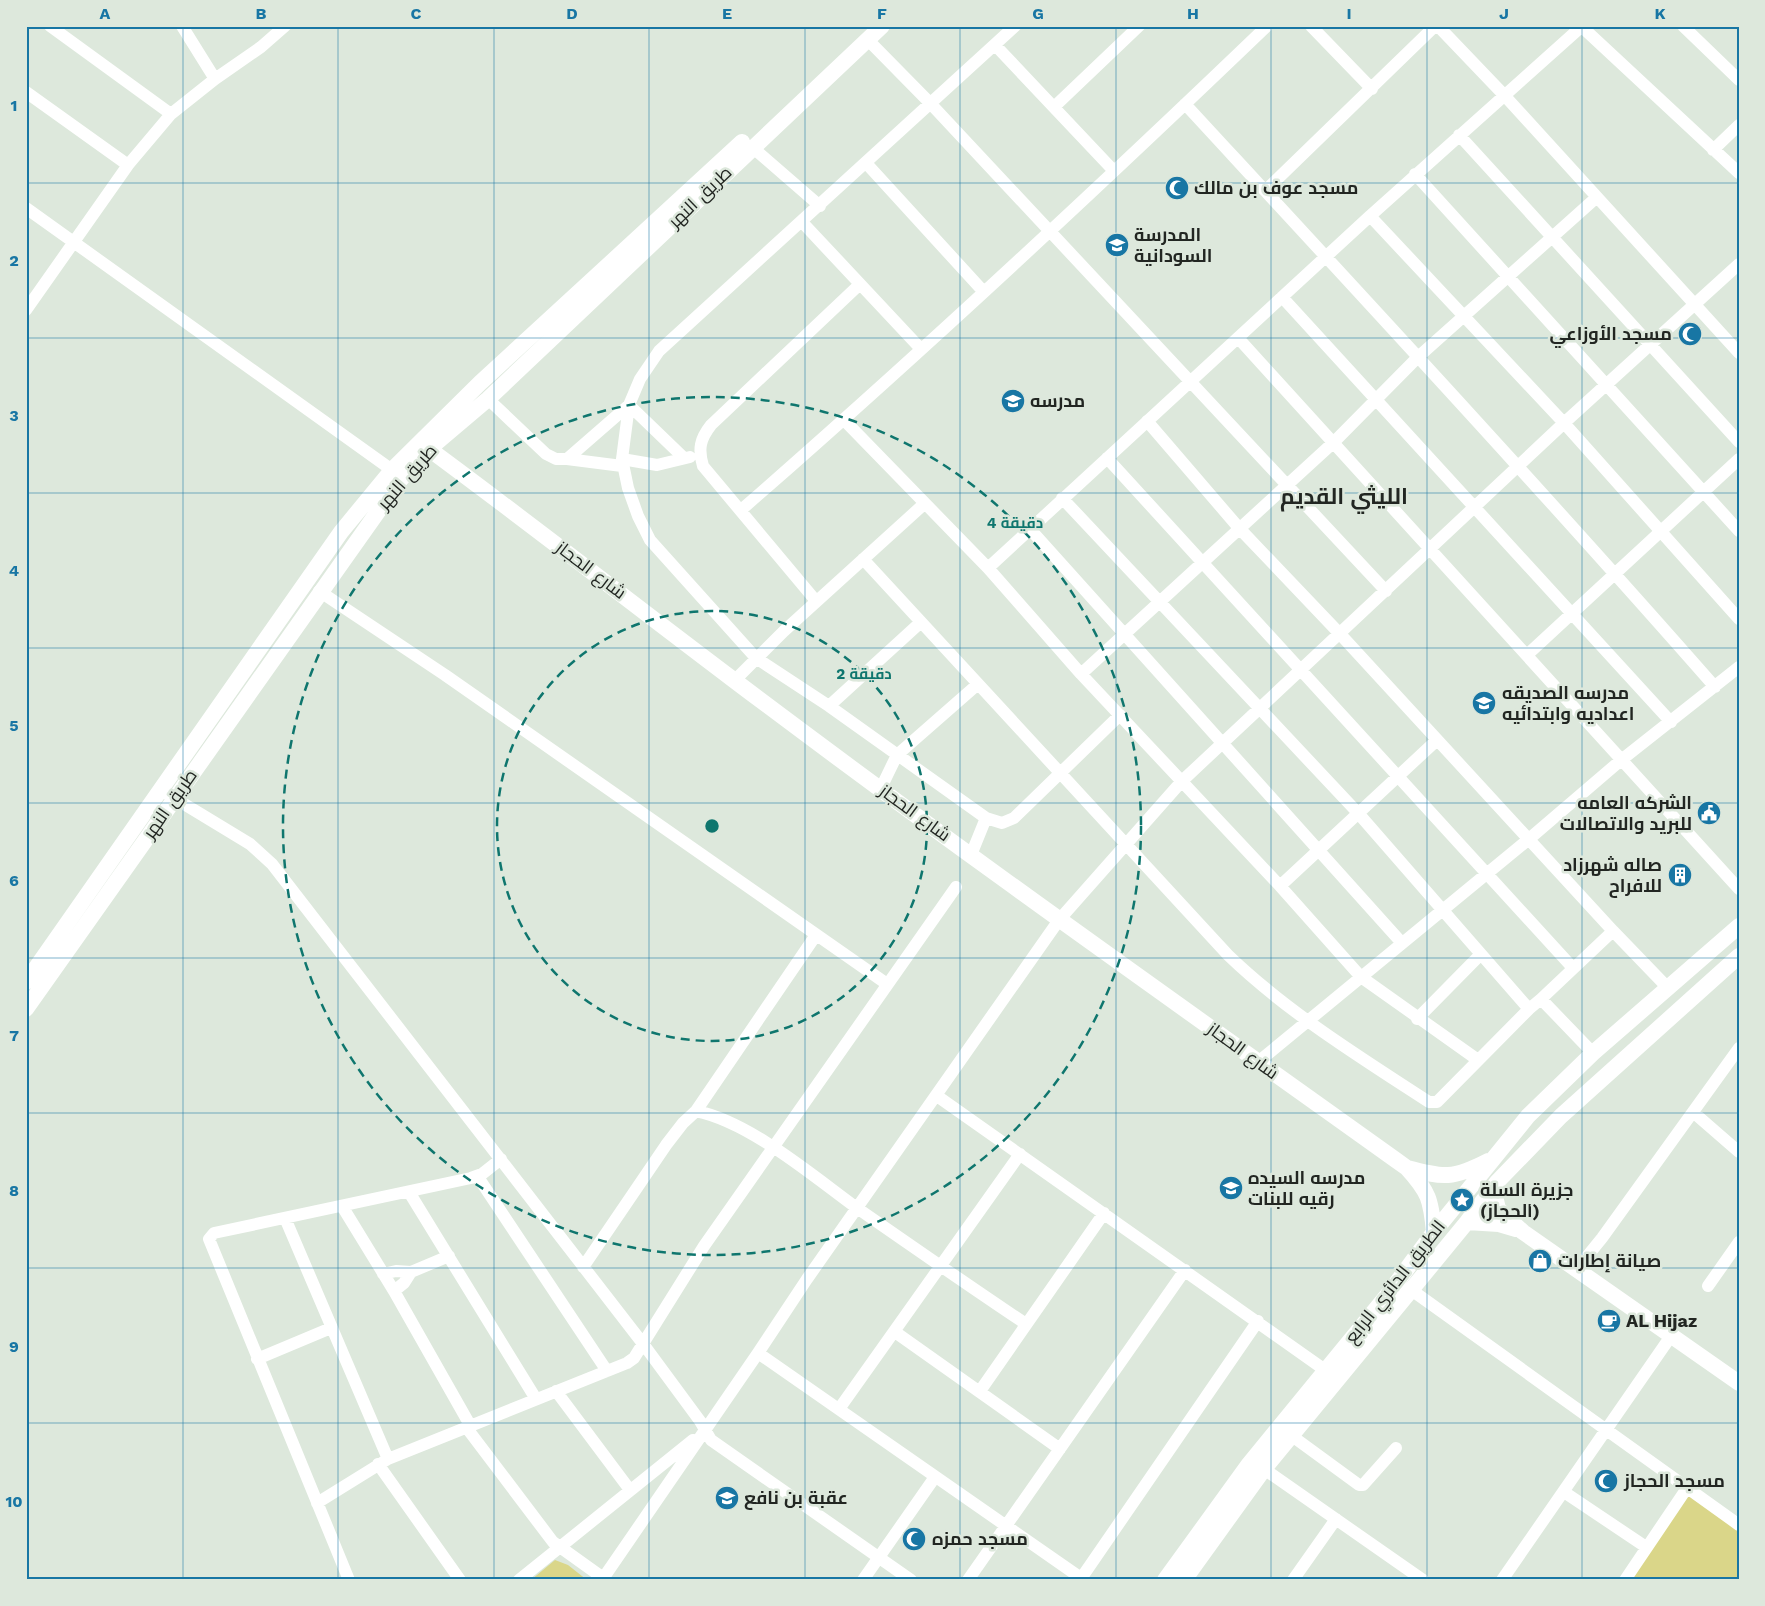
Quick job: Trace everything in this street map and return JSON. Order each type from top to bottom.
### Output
[{"type":"main road","name":"طريق النهر","points":[[26,1009],[341,532],[392,470],[480,383],[867,33],[882,26]]},
{"type":"main road","name":"طريق النهر","points":[[26,982],[168,794],[401,478],[429,449],[488,399],[752,147],[867,33]]},
{"type":"main road","name":"شارع الحجاز","points":[[429,449],[971,855],[1407,1168],[1423,1186],[1428,1195],[1434,1232]]},
{"type":"main road","name":"الطريق الدائري الرابع","points":[[1165,1580],[1249,1464],[1390,1293],[1434,1232],[1528,1116],[1593,1053],[1739,926]]},
{"type":"main road","name":"الطريق الدائري الرابع","points":[[1184,1580],[1264,1469],[1467,1222],[1493,1187],[1581,1097],[1739,956]]},
{"type":"main road","name":"شارع الحجاز","points":[[1407,1168],[1440,1177],[1464,1172],[1491,1160]]},
{"type":"main road","points":[[1493,1187],[1498,1209],[1523,1232],[1739,1384]]},
{"type":"main road","points":[[1467,1222],[1500,1224],[1523,1232]]},
{"type":"street","points":[[50,26],[170,114]]},
{"type":"street","points":[[182,26],[215,79]]},
{"type":"street","points":[[26,310],[128,165],[170,114],[215,79],[261,47],[285,26]]},
{"type":"street","points":[[1015,26],[659,351],[640,378],[628,405],[622,462],[638,516],[650,540],[756,658],[829,706],[986,818],[996,822],[1009,822],[1061,774],[1120,715]]},
{"type":"street","points":[[1054,107],[1139,26]]},
{"type":"street","points":[[741,510],[844,420],[1050,231],[1267,26]]},
{"type":"street","points":[[1311,26],[1372,89]]},
{"type":"street","points":[[1265,191],[1436,26],[1504,95],[1739,353]]},
{"type":"street","points":[[988,568],[1062,498],[1239,338],[1325,256],[1581,26],[1739,173]]},
{"type":"street","points":[[1683,26],[1739,80]]},
{"type":"street","points":[[867,33],[930,103],[1386,591]]},
{"type":"street","points":[[996,45],[1114,170]]},
{"type":"street","points":[[26,92],[128,165]]},
{"type":"street","points":[[1185,104],[1615,573],[1715,687]]},
{"type":"street","points":[[1713,150],[1739,125]]},
{"type":"street","points":[[1459,135],[1739,442]]},
{"type":"street","points":[[752,147],[820,206]]},
{"type":"street","points":[[866,163],[983,291]]},
{"type":"street","points":[[1415,174],[1739,531]]},
{"type":"street","points":[[1081,674],[1334,442],[1417,358],[1597,197]]},
{"type":"street","points":[[26,208],[392,470]]},
{"type":"street","points":[[1370,216],[1564,423],[1739,619]]},
{"type":"street","points":[[802,222],[921,349]]},
{"type":"street","points":[[342,1206],[394,1291],[468,1426],[547,1536],[559,1548],[604,1579],[758,1353],[806,1279],[1060,920],[1182,781],[1223,741],[1476,508],[1564,423],[1739,264]]},
{"type":"street","points":[[816,601],[703,466],[700,445],[704,434],[711,425],[859,285]]},
{"type":"street","points":[[1282,297],[1671,722]]},
{"type":"street","points":[[1239,338],[1528,654],[1620,761],[1739,889]]},
{"type":"street","points":[[488,399],[546,454],[556,459],[658,465],[700,455]]},
{"type":"street","points":[[567,459],[628,405]]},
{"type":"street","points":[[628,405],[684,458]]},
{"type":"street","points":[[844,420],[988,568],[1081,674],[1280,886],[1360,976],[1417,1019],[1478,1060]]},
{"type":"street","points":[[1147,421],[1240,528],[1340,634],[1612,931],[1668,986]]},
{"type":"street","points":[[1107,458],[1573,968]]},
{"type":"street","points":[[1528,654],[1739,459]]},
{"type":"street","points":[[1062,498],[1358,812],[1480,955],[1529,1009]]},
{"type":"street","points":[[735,680],[816,601],[924,504]]},
{"type":"street","points":[[1030,529],[1124,635],[1223,741],[1401,942]]},
{"type":"street","points":[[863,560],[1125,845],[1252,979],[1429,1102],[1437,1102],[1529,1009],[1612,931]]},
{"type":"street","points":[[319,591],[445,675],[887,984]]},
{"type":"street","points":[[829,706],[921,622]]},
{"type":"street","points":[[1258,1062],[1310,1021],[1401,942],[1529,839],[1620,761],[1739,667]]},
{"type":"street","points":[[881,788],[897,755],[978,684]]},
{"type":"street","points":[[1280,886],[1437,740]]},
{"type":"street","points":[[168,794],[250,844],[272,864],[644,1345],[700,1421],[711,1440],[911,1580]]},
{"type":"street","points":[[971,855],[986,818]]},
{"type":"street","points":[[317,1503],[383,1462],[627,1363],[644,1345],[651,1328],[704,1246],[956,887]]},
{"type":"street","points":[[583,1267],[666,1145],[683,1123],[696,1111],[816,935]]},
{"type":"street","points":[[1417,1019],[1480,955]]},
{"type":"street","points":[[1541,999],[1593,1053]]},
{"type":"street","points":[[1576,1270],[1602,1238],[1739,1048]]},
{"type":"street","points":[[937,1096],[1325,1370]]},
{"type":"street","points":[[696,1111],[713,1114],[773,1147],[940,1266],[1026,1324]]},
{"type":"street","points":[[1693,1112],[1739,1152]]},
{"type":"street","points":[[839,1409],[1020,1154]]},
{"type":"street","points":[[349,1580],[208,1239],[214,1233],[478,1176],[502,1159]]},
{"type":"street","points":[[478,1176],[607,1371]]},
{"type":"street","points":[[409,1192],[536,1399]]},
{"type":"street","points":[[980,1392],[1104,1213]]},
{"type":"street","points":[[284,1218],[331,1328],[383,1462],[460,1580]]},
{"type":"street","points":[[1708,1286],[1735,1258],[1739,1242]]},
{"type":"street","points":[[383,1274],[396,1271],[411,1272],[449,1256]]},
{"type":"street","points":[[968,1580],[1185,1270]]},
{"type":"street","points":[[394,1291],[404,1283],[411,1272]]},
{"type":"street","points":[[1410,1289],[1739,1525]]},
{"type":"street","points":[[758,1353],[1080,1579],[1258,1321]]},
{"type":"street","points":[[257,1359],[331,1328]]},
{"type":"street","points":[[895,1332],[1060,1448]]},
{"type":"street","points":[[1502,1580],[1608,1431],[1671,1336]]},
{"type":"street","points":[[556,1391],[630,1490]]},
{"type":"street","points":[[519,1580],[705,1431]]},
{"type":"street","points":[[1292,1436],[1359,1485],[1363,1485],[1396,1448]]},
{"type":"street","points":[[1264,1469],[1423,1580]]},
{"type":"street","points":[[863,1580],[935,1477]]},
{"type":"street","points":[[1625,1580],[1688,1488]]},
{"type":"street","points":[[1564,1492],[1646,1547]]},
{"type":"street","points":[[1293,1580],[1336,1519]]},
{"type":"shaded area","points":[[1688,1490],[1739,1526],[1739,1580],[1626,1580]]},
{"type":"shaded area","points":[[555,1560],[568,1565],[587,1580],[531,1580]]},
{"type":"place","name":"مسجد عوف بن مالك","points":[[1177,188]]},
{"type":"place","name":"المدرسة السودانية","points":[[1117,245]]},
{"type":"place","name":"مسجد الأوزاعي","points":[[1690,334]]},
{"type":"place","name":"مدرسه","points":[[1013,401]]},
{"type":"place","name":"مدرسه الصديقه اعداديه وابتدائيه","points":[[1484,703]]},
{"type":"place","name":"الشركه العامه للبريد والاتصالات","points":[[1709,813]]},
{"type":"place","name":"صاله شهرزاد للافراح","points":[[1680,875]]},
{"type":"place","name":"مدرسه السيده رقيه للبنات","points":[[1231,1188]]},
{"type":"place","name":"جزيرة السلة (الحجاز)","points":[[1462,1200]]},
{"type":"place","name":"صيانة إطارات","points":[[1540,1261]]},
{"type":"place","name":"AL Hijaz","points":[[1609,1321]]},
{"type":"place","name":"مسجد الحجاز","points":[[1606,1481]]},
{"type":"place","name":"عقبة بن نافع","points":[[727,1498]]},
{"type":"place","name":"مسجد حمزه","points":[[914,1539]]},
{"type":"district","name":"الليثي القديم","points":[[1344,496]]}]
